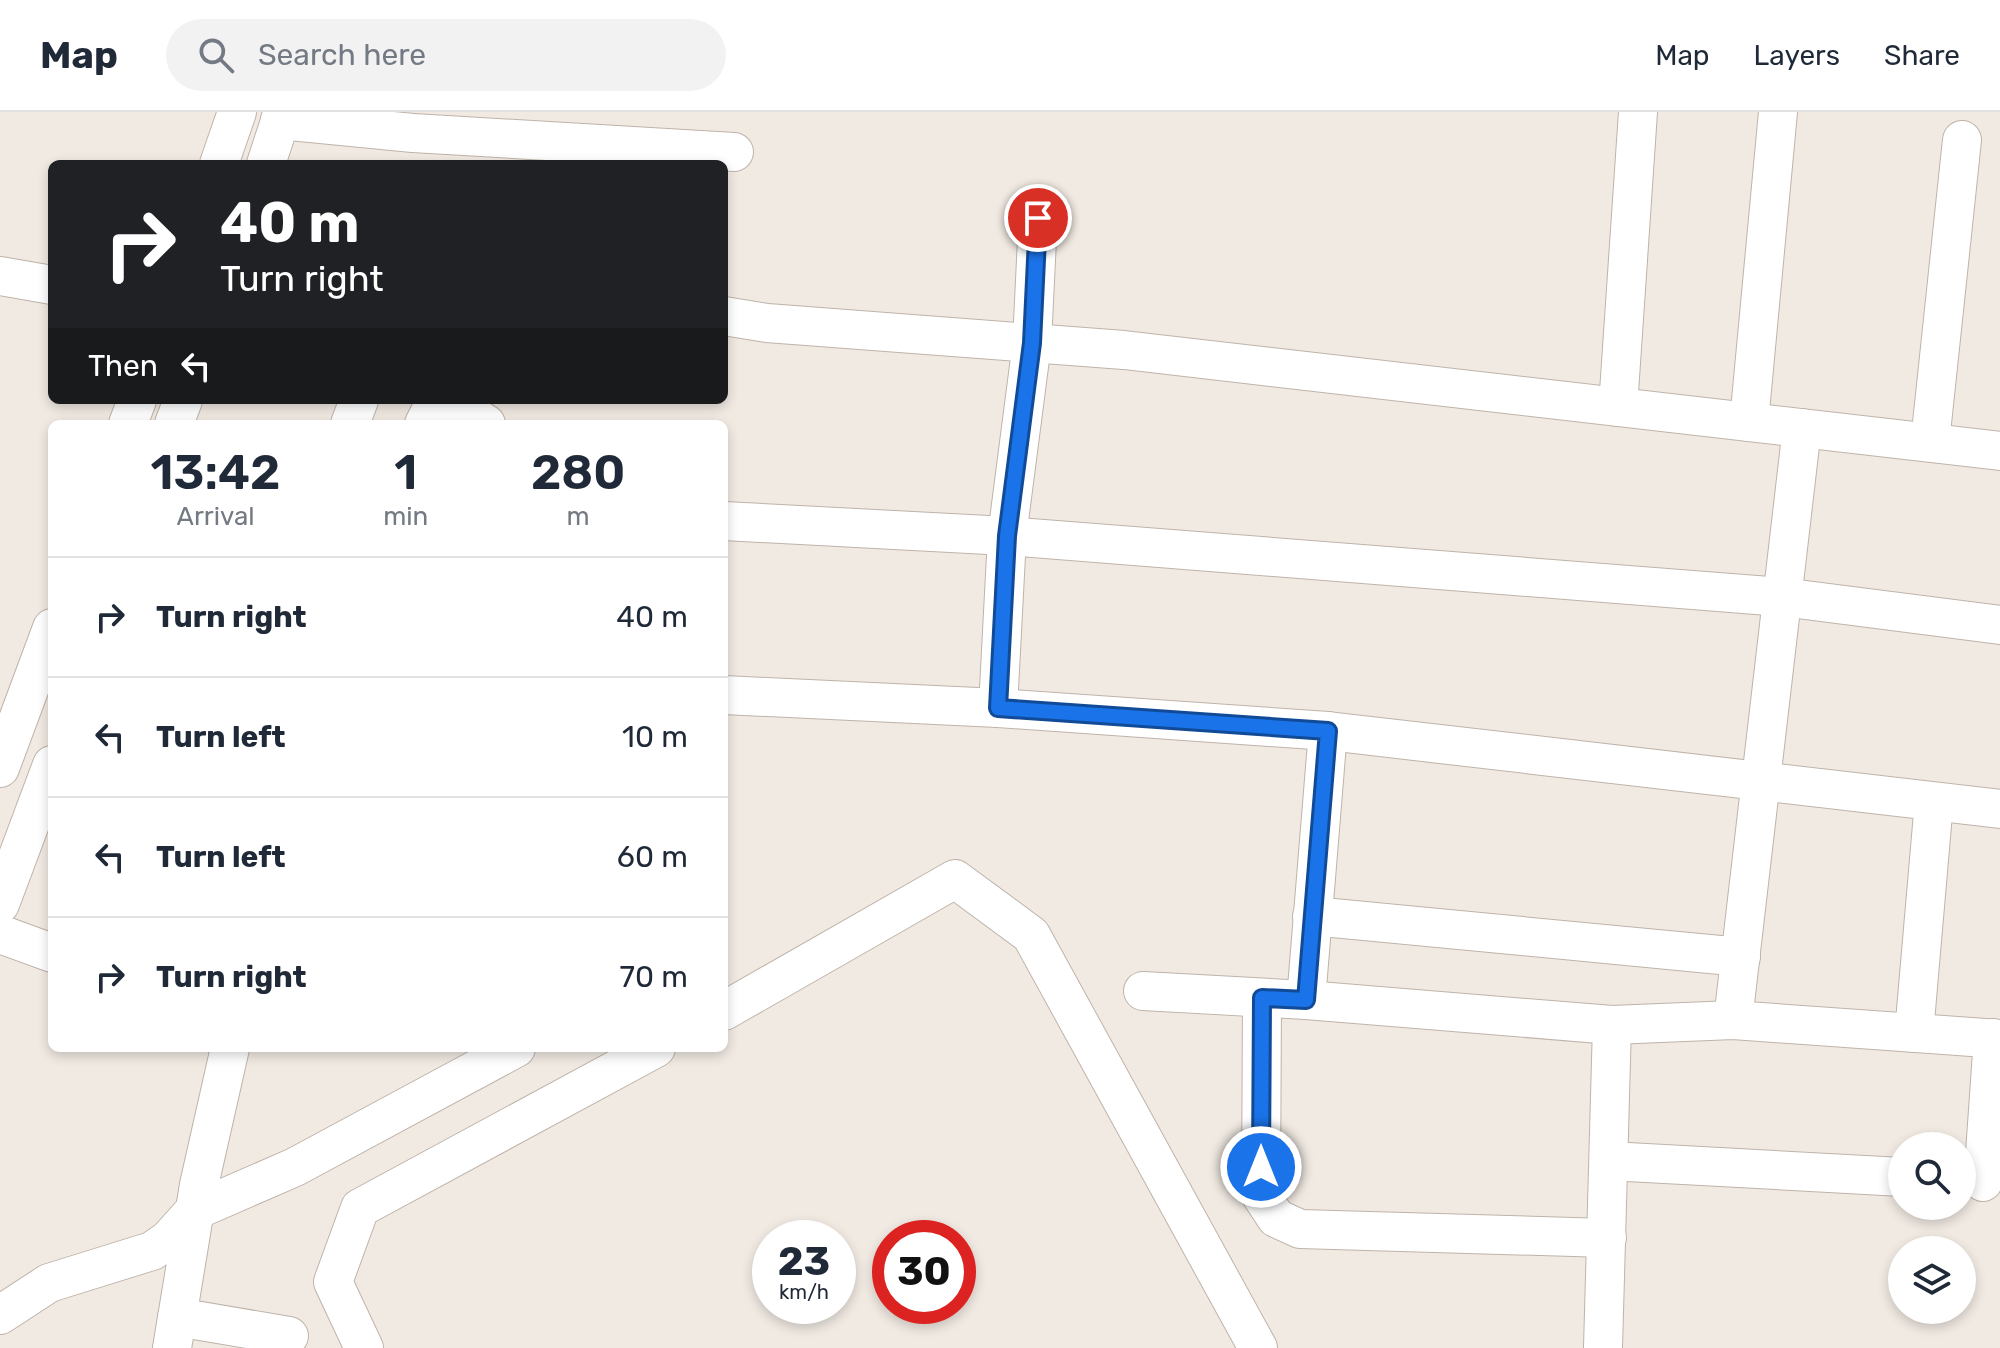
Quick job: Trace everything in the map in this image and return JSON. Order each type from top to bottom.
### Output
[{"type":"street","points":[[220,160],[237,112]]},
{"type":"street","points":[[1618,407],[1638,112]]},
{"type":"street","points":[[1749,422],[1778,112]]},
{"type":"street","points":[[267,160],[282,116],[413,133],[734,152]]},
{"type":"street","points":[[1930,442],[1962,140]]},
{"type":"street","points":[[998,708],[1007,536],[1032,343],[1038,218]]},
{"type":"street","points":[[0,276],[48,284]]},
{"type":"street","points":[[728,317],[767,323],[1124,350],[2000,451]]},
{"type":"street","points":[[456,404],[480,420]]},
{"type":"street","points":[[1733,1020],[1802,428]]},
{"type":"street","points":[[728,521],[1007,536],[1782,597],[2000,625]]},
{"type":"street","points":[[0,768],[48,639]]},
{"type":"street","points":[[728,695],[998,708],[1328,731],[1761,784],[2000,809]]},
{"type":"street","points":[[1306,1000],[1328,731]]},
{"type":"street","points":[[0,904],[42,826],[48,789]]},
{"type":"street","points":[[1914,1033],[1934,802]]},
{"type":"street","points":[[728,1009],[955,879],[1031,935],[1258,1348]]},
{"type":"street","points":[[1312,916],[1741,957]]},
{"type":"street","points":[[0,934],[48,952]]},
{"type":"street","points":[[1143,991],[1306,1000],[1612,1025],[1733,1020],[1997,1038],[1982,1182]]},
{"type":"street","points":[[1262,998],[1261,1195],[1276,1218],[1300,1229],[1607,1238]]},
{"type":"street","points":[[1603,1348],[1612,1025]]},
{"type":"street","points":[[229,1052],[194,1211],[175,1332],[289,1336]]},
{"type":"street","points":[[0,1315],[49,1283],[152,1251],[168,1240],[194,1211],[295,1167],[509,1052]]},
{"type":"street","points":[[364,1348],[333,1282],[360,1208],[649,1052]]},
{"type":"street","points":[[1609,1161],[1888,1176]]},
{"type":"route","points":[[1038,218],[1032,343],[1007,536],[998,708],[1328,731],[1306,1000],[1262,998],[1261,1167]]}]
